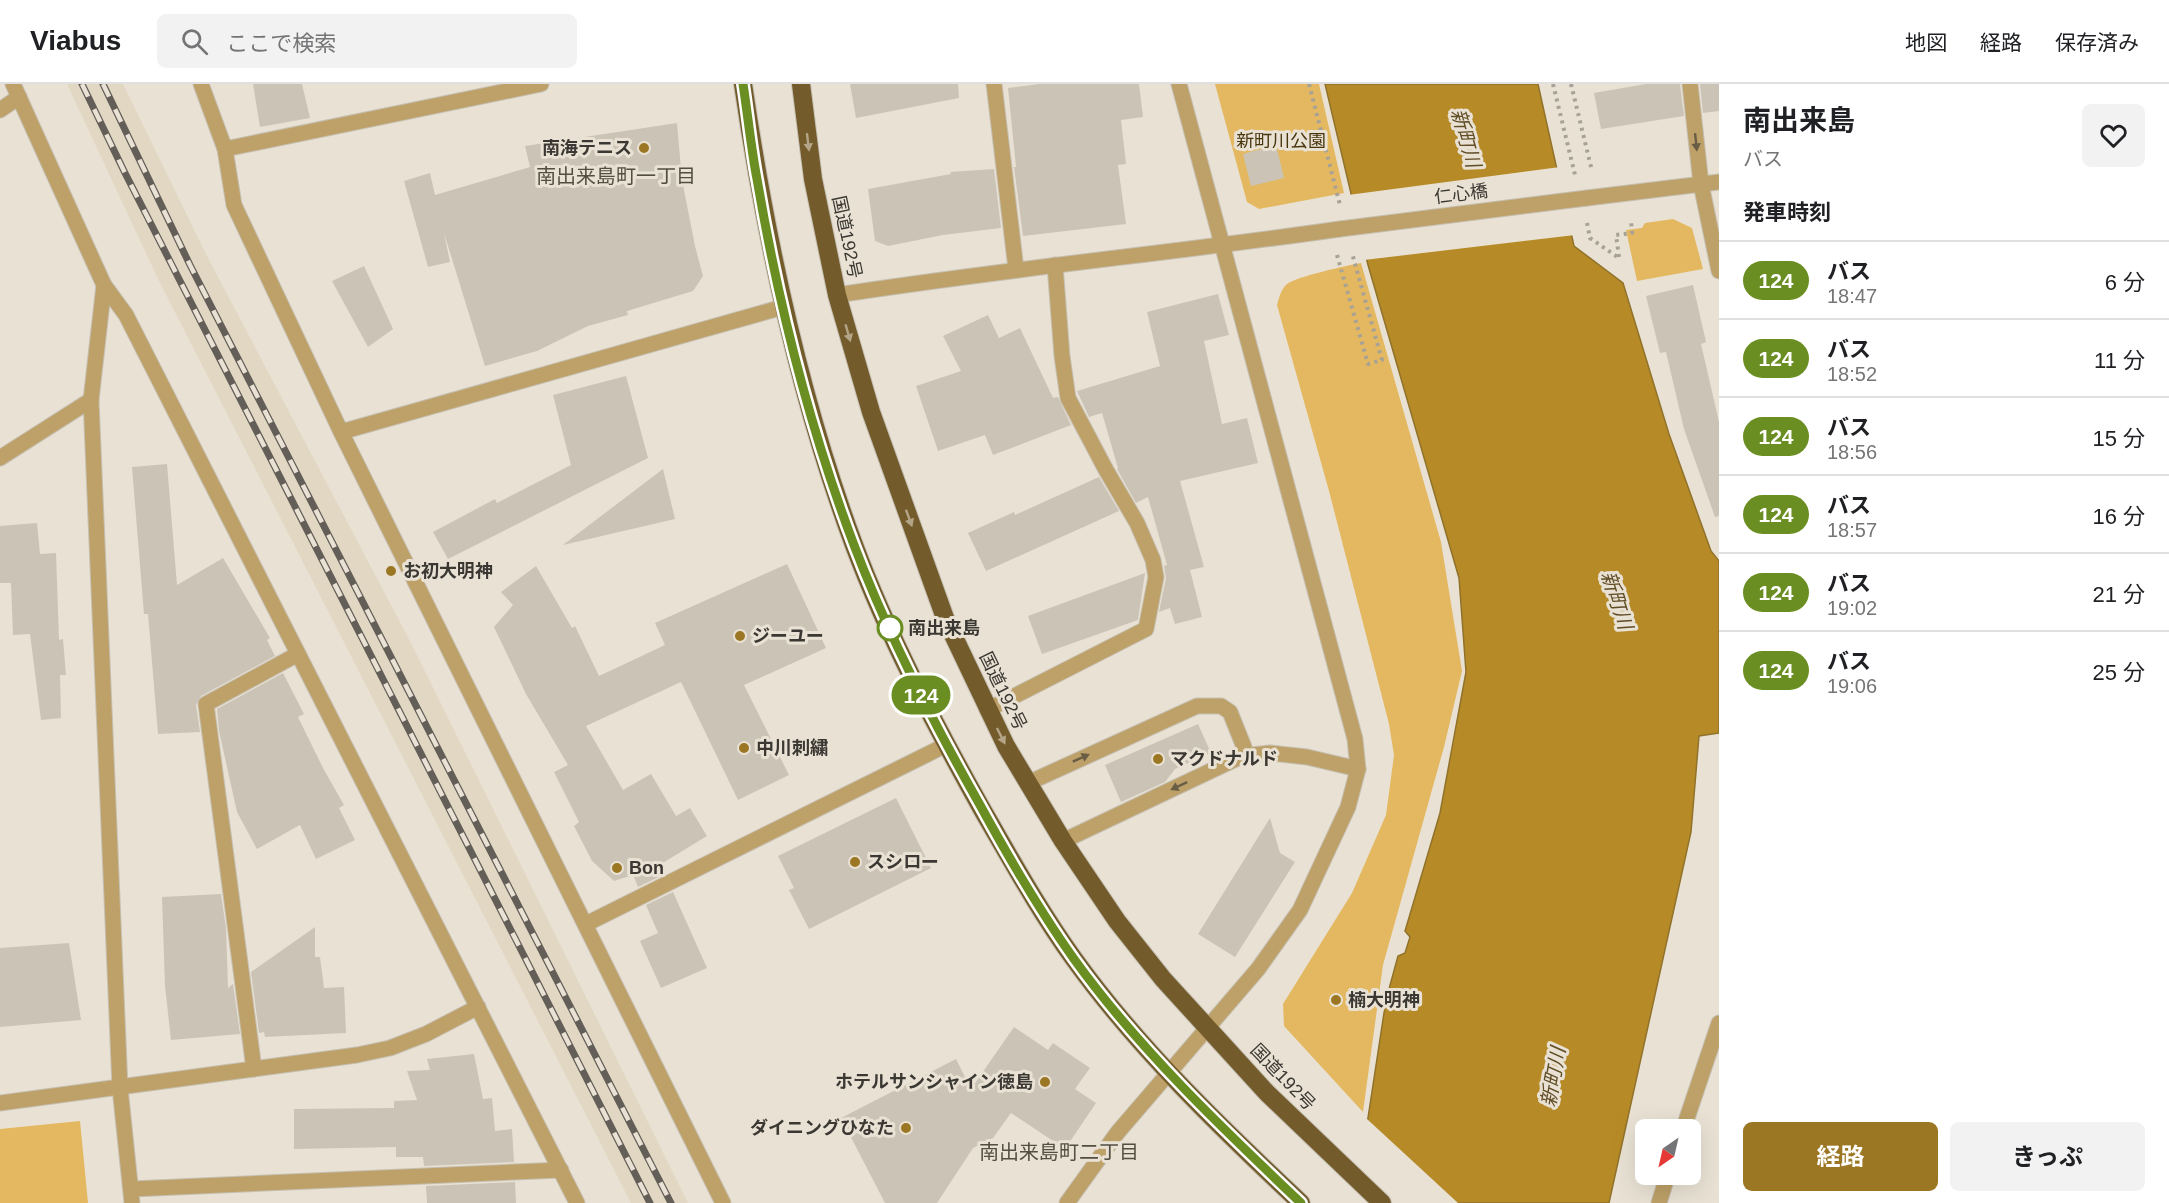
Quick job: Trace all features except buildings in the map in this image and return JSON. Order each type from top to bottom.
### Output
[{"type":"highway","points":[[743,84],[757,179],[783,307],[816,428],[854,546],[898,646],[946,745],[1024,884],[1074,959],[1119,1016],[1226,1133],[1301,1203]]},
{"type":"highway","name":"国道192号","points":[[801,84],[813,179],[837,295],[871,412],[945,618],[987,710],[1063,841],[1117,921],[1163,979],[1267,1093],[1382,1203]]},
{"type":"street","points":[[201,84],[225,148],[234,205],[341,432],[723,1203]]},
{"type":"street","points":[[225,148],[541,84]]},
{"type":"street","points":[[994,84],[1016,269]]},
{"type":"street","points":[[1067,1203],[1118,1132],[1258,969],[1300,909],[1348,807],[1358,769],[1355,739],[1179,84]]},
{"type":"street","points":[[1690,84],[1701,184],[1719,271]]},
{"type":"street","points":[[0,110],[16,91],[104,285],[126,315],[577,1203]]},
{"type":"street","name":"仁心橋","points":[[837,295],[1016,269],[1222,246],[1719,182]]},
{"type":"street","points":[[987,710],[1146,629],[1155,577],[1153,560],[1137,523],[1068,398],[1062,356],[1055,265]]},
{"type":"street","points":[[104,285],[91,400],[120,1088],[132,1196],[561,1170]]},
{"type":"street","points":[[341,432],[783,307]]},
{"type":"street","points":[[0,458],[91,400]]},
{"type":"street","points":[[254,1069],[206,704],[298,654]]},
{"type":"street","points":[[1028,783],[1197,706],[1221,706],[1230,712],[1244,747],[1242,756]]},
{"type":"street","points":[[586,924],[946,745]]},
{"type":"street","points":[[1063,841],[1242,756],[1270,753],[1307,756],[1358,769]]},
{"type":"street","points":[[0,1103],[357,1055],[390,1048],[426,1034],[478,1007]]},
{"type":"street","points":[[1687,1119],[1719,1023]]},
{"type":"street","points":[[1659,1203],[1665,1185]]},
{"type":"path","points":[[1571,84],[1593,197]]},
{"type":"path","points":[[1620,258],[1616,235],[1632,233],[1631,220]]},
{"type":"shaded area","points":[[67,84],[123,84],[207,256],[410,641],[688,1203],[631,1203],[158,279]]},
{"type":"green space","name":"新町川公園","points":[[1215,84],[1319,84],[1344,193],[1259,209],[1247,202]]},
{"type":"green space","points":[[1673,219],[1692,228],[1703,269],[1637,281],[1626,230],[1642,228],[1645,223]]},
{"type":"green space","points":[[1361,263],[1441,542],[1462,671],[1444,747],[1383,965],[1363,1112],[1284,1026],[1283,1004],[1352,893],[1386,815],[1394,755],[1389,724],[1329,491],[1277,305],[1283,288],[1292,281]]},
{"type":"green space","points":[[80,1121],[88,1203],[0,1203],[0,1129]]},
{"type":"water","name":"新町川","points":[[1325,84],[1538,84],[1574,246],[1623,283],[1669,434],[1711,551],[1719,561],[1719,733],[1699,736],[1691,832],[1609,1203],[1355,1203],[1386,1000],[1398,956],[1405,953],[1410,937],[1405,931],[1440,813],[1466,672],[1459,578],[1368,265]]},
{"type":"pier","points":[[1560,167],[1575,235],[1364,260],[1348,195]]},
{"type":"pier","points":[[1367,1119],[1458,1203],[1352,1203],[1362,1132]]},
{"type":"railway","points":[[82,84],[124,171],[650,1203]]},
{"type":"railway","points":[[103,84],[190,265],[671,1203]]},
{"type":"bus line","name":"124","points":[[743,84],[757,179],[783,307],[816,428],[854,546],[898,646],[946,745],[1024,884],[1074,959],[1119,1016],[1226,1133],[1301,1203]]},
{"type":"place","name":"南海テニス","points":[[644,148]]},
{"type":"place","name":"お初大明神","points":[[391,571]]},
{"type":"place","name":"南出来島","points":[[890,628]]},
{"type":"place","name":"ジーユー","points":[[740,636]]},
{"type":"place","name":"中川刺繍","points":[[744,748]]},
{"type":"place","name":"マクドナルド","points":[[1158,759]]},
{"type":"place","name":"スシロー","points":[[855,862]]},
{"type":"place","name":"Bon","points":[[617,868]]},
{"type":"place","name":"楠大明神","points":[[1336,1000]]},
{"type":"place","name":"ホテルサンシャイン徳島","points":[[1045,1082]]},
{"type":"place","name":"ダイニングひなた","points":[[906,1128]]},
{"type":"district","name":"南出来島町一丁目","points":[[616,176]]},
{"type":"district","name":"南出来島町二丁目","points":[[1059,1152]]}]
